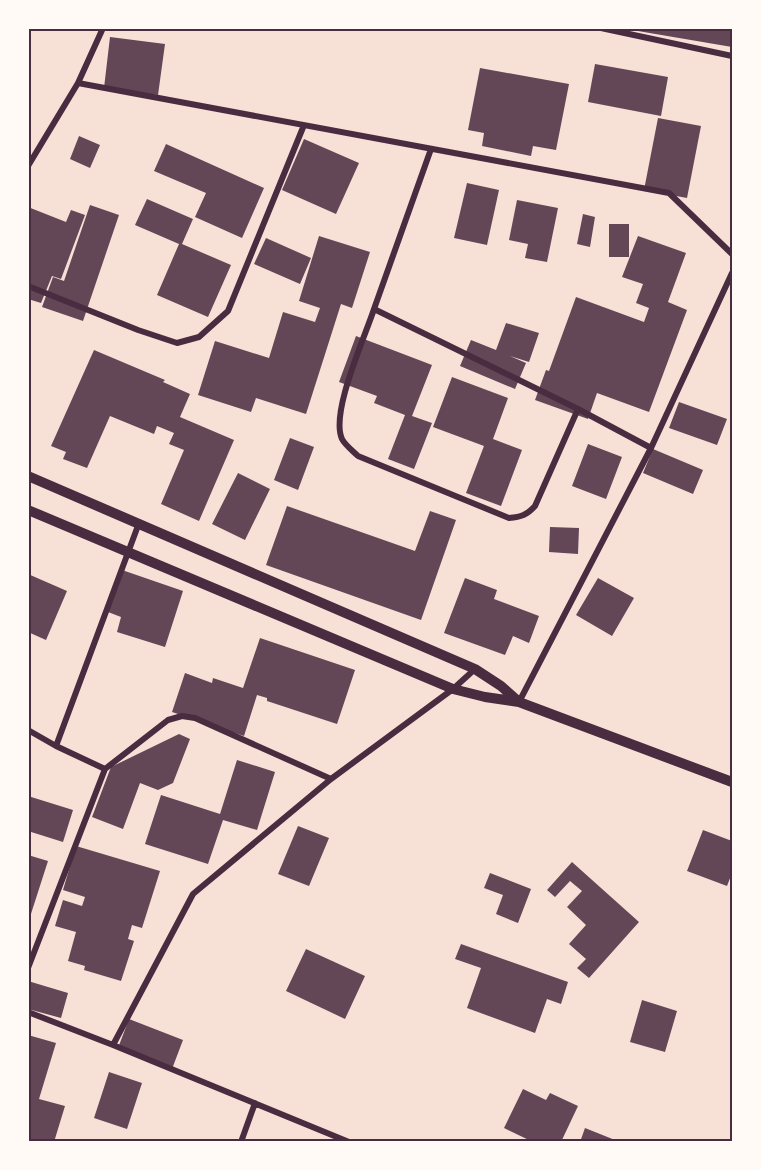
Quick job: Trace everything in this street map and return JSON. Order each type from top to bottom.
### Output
[{"type":"street","points":[[28,166],[78,83],[103,28]]},
{"type":"street","points":[[601,28],[732,56]]},
{"type":"street","points":[[78,83],[669,193],[732,254]]},
{"type":"street","points":[[28,286],[177,343],[200,337],[228,311],[304,125]]},
{"type":"street","points":[[431,148],[342,403],[339,420],[342,439],[358,456],[509,518],[520,517],[535,506],[578,409]]},
{"type":"street","points":[[519,702],[651,448],[732,273]]},
{"type":"street","points":[[374,309],[578,409],[651,448]]},
{"type":"street","points":[[28,476],[475,669],[501,686],[519,702]]},
{"type":"street","points":[[28,510],[453,688],[484,697],[519,702],[732,782]]},
{"type":"street","points":[[56,746],[139,523]]},
{"type":"street","points":[[113,1045],[193,894],[331,778],[453,688],[475,669]]},
{"type":"street","points":[[28,968],[105,769],[168,720],[182,716],[195,718],[331,778]]},
{"type":"street","points":[[28,730],[105,769]]},
{"type":"street","points":[[28,1012],[349,1142]]},
{"type":"street","points":[[241,1142],[255,1103]]},
{"type":"building","points":[[632,28],[732,28],[732,47],[632,30]]},
{"type":"building","points":[[110,37],[165,44],[158,95],[104,88]]},
{"type":"building","points":[[595,64],[668,77],[661,116],[588,102]]},
{"type":"building","points":[[480,68],[569,84],[556,150],[533,146],[531,156],[482,146],[484,133],[468,130]]},
{"type":"building","points":[[658,118],[701,126],[687,198],[644,190]]},
{"type":"building","points":[[79,136],[100,145],[90,168],[70,159]]},
{"type":"building","points":[[304,139],[359,163],[336,214],[282,190]]},
{"type":"building","points":[[166,144],[264,188],[242,238],[195,217],[206,193],[154,171]]},
{"type":"building","points":[[467,183],[499,190],[487,245],[454,238]]},
{"type":"building","points":[[147,199],[193,219],[182,244],[231,265],[208,317],[157,295],[179,244],[135,225]]},
{"type":"building","points":[[517,200],[558,208],[547,262],[525,258],[528,244],[509,240]]},
{"type":"building","points":[[90,205],[119,215],[83,321],[42,307],[53,277],[64,281]]},
{"type":"building","points":[[28,207],[66,222],[71,210],[85,215],[61,279],[52,276],[41,303],[28,299]]},
{"type":"building","points":[[583,214],[595,217],[590,247],[577,244]]},
{"type":"building","points":[[609,224],[629,224],[629,257],[609,257]]},
{"type":"building","points":[[319,236],[370,252],[352,308],[341,304],[306,414],[256,398],[251,412],[198,395],[215,341],[269,358],[283,312],[315,322],[320,308],[299,301]]},
{"type":"building","points":[[638,236],[686,253],[668,302],[687,310],[649,412],[597,393],[588,419],[535,400],[546,370],[549,371],[576,297],[644,322],[649,308],[636,303],[643,284],[622,277]]},
{"type":"building","points":[[266,238],[311,258],[300,284],[254,264]]},
{"type":"building","points":[[506,323],[539,333],[529,362],[510,356],[526,363],[515,389],[460,366],[471,340],[496,350]]},
{"type":"building","points":[[356,336],[432,365],[412,416],[432,423],[414,469],[388,459],[405,415],[374,403],[377,396],[339,382]]},
{"type":"building","points":[[94,350],[165,380],[163,382],[190,394],[180,417],[234,440],[199,521],[161,504],[184,450],[169,444],[174,433],[157,426],[154,434],[110,416],[87,468],[63,459],[66,452],[51,446]]},
{"type":"building","points":[[452,377],[508,398],[493,439],[522,450],[501,506],[466,493],[484,446],[433,427]]},
{"type":"building","points":[[679,402],[727,419],[717,445],[669,428]]},
{"type":"building","points":[[290,438],[314,447],[298,490],[274,480]]},
{"type":"building","points":[[588,444],[622,457],[606,499],[572,486]]},
{"type":"building","points":[[653,449],[703,470],[693,494],[643,473]]},
{"type":"building","points":[[238,473],[270,489],[245,540],[212,524]]},
{"type":"building","points":[[287,506],[415,551],[430,511],[456,520],[421,620],[266,565]]},
{"type":"building","points":[[550,527],[579,528],[578,554],[549,552]]},
{"type":"building","points":[[122,570],[183,591],[165,647],[117,632],[121,617],[108,612]]},
{"type":"building","points":[[28,574],[67,591],[46,640],[28,632]]},
{"type":"building","points":[[465,578],[497,590],[494,599],[539,616],[529,643],[513,636],[505,655],[444,633]]},
{"type":"building","points":[[598,578],[634,598],[612,636],[576,615]]},
{"type":"building","points":[[260,638],[355,670],[337,724],[267,701],[267,698],[257,695],[244,736],[172,712],[185,673],[212,683],[213,678],[243,688]]},
{"type":"building","points":[[179,734],[190,739],[173,783],[158,790],[140,783],[123,829],[92,817],[111,767]]},
{"type":"building","points":[[237,760],[275,772],[257,830],[223,820],[208,864],[145,844],[161,795],[220,814]]},
{"type":"building","points":[[28,796],[73,810],[63,842],[28,831]]},
{"type":"building","points":[[298,826],[329,838],[309,886],[278,874]]},
{"type":"building","points":[[703,830],[732,841],[732,873],[727,886],[687,871]]},
{"type":"building","points":[[76,846],[160,871],[142,928],[132,925],[128,939],[134,941],[121,981],[84,970],[85,966],[68,961],[76,932],[55,926],[63,900],[82,906],[85,897],[63,890]]},
{"type":"building","points":[[28,855],[48,861],[29,920],[28,920]]},
{"type":"building","points":[[572,862],[639,922],[589,978],[577,968],[586,959],[569,944],[586,925],[567,907],[582,891],[570,881],[555,897],[547,890]]},
{"type":"building","points":[[490,873],[531,889],[518,923],[496,914],[503,895],[484,888]]},
{"type":"building","points":[[461,944],[568,982],[561,1004],[547,999],[535,1033],[467,1008],[481,968],[455,959]]},
{"type":"building","points":[[306,949],[365,976],[345,1019],[286,991]]},
{"type":"building","points":[[28,981],[68,993],[61,1018],[28,1009]]},
{"type":"building","points":[[642,1000],[677,1011],[665,1052],[630,1042]]},
{"type":"building","points":[[129,1019],[183,1040],[172,1069],[118,1048]]},
{"type":"building","points":[[28,1035],[56,1043],[39,1099],[65,1106],[54,1142],[28,1142]]},
{"type":"building","points":[[109,1072],[142,1083],[127,1129],[94,1118]]},
{"type":"building","points":[[523,1089],[546,1100],[550,1093],[578,1106],[561,1142],[533,1142],[504,1128]]},
{"type":"building","points":[[585,1128],[615,1140],[614,1142],[580,1142]]}]
